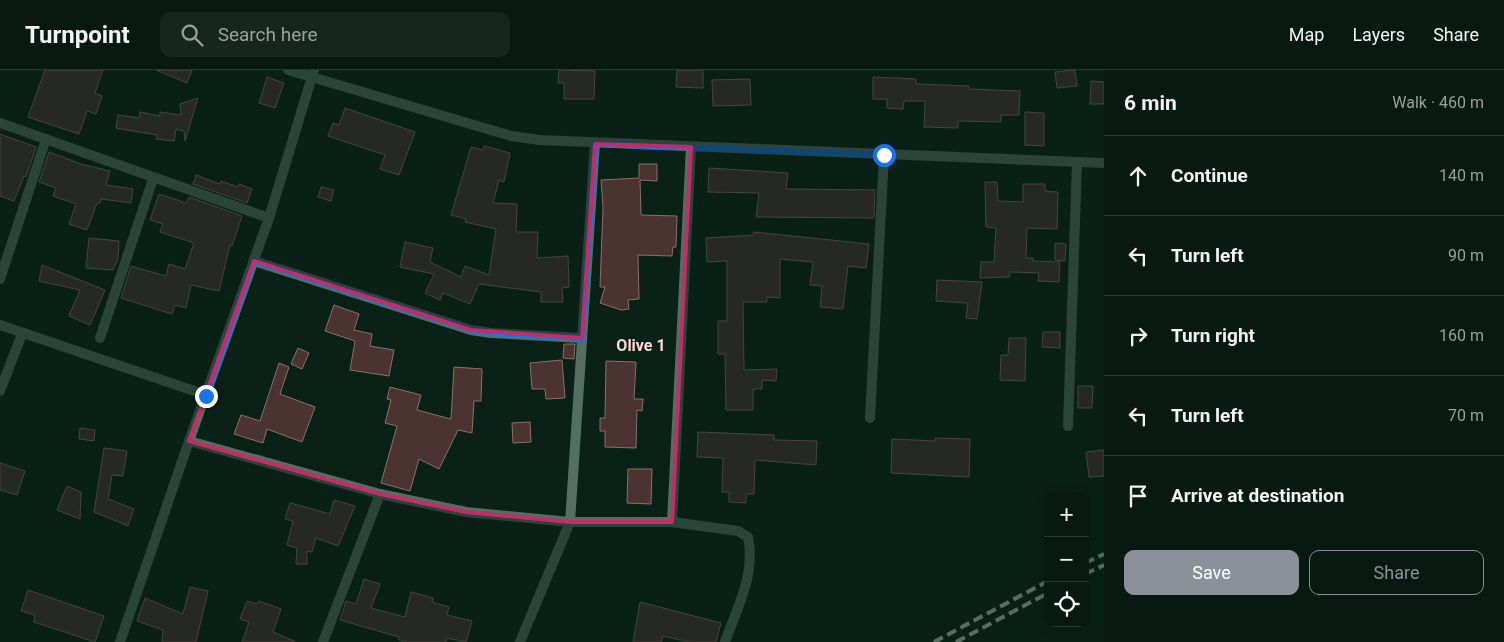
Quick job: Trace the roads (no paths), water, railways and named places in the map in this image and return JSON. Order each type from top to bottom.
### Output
[{"type":"street","points":[[288,70],[313,74],[511,136],[595,144],[1104,163]]},
{"type":"street","points":[[120,642],[189,440],[269,218],[313,74]]},
{"type":"street","points":[[0,123],[153,179],[269,218]]},
{"type":"street","points":[[0,280],[46,139]]},
{"type":"street","points":[[520,642],[570,522],[595,144]]},
{"type":"street","points":[[672,522],[691,147]]},
{"type":"street","points":[[870,418],[884,155]]},
{"type":"street","points":[[1068,426],[1077,163]]},
{"type":"street","points":[[100,338],[153,179]]},
{"type":"street","points":[[254,261],[471,330],[491,333],[582,338]]},
{"type":"street","points":[[0,325],[206,396]]},
{"type":"street","points":[[0,391],[22,334]]},
{"type":"street","points":[[189,440],[380,494],[466,512],[570,522],[672,522],[738,532],[748,537],[751,550],[750,571],[725,642]]},
{"type":"street","points":[[323,642],[380,494]]},
{"type":"railway","points":[[1089,561],[1104,554]]},
{"type":"railway","points":[[1089,572],[1104,565]]},
{"type":"railway","points":[[934,642],[1046,582]]},
{"type":"railway","points":[[956,642],[1044,595]]},
{"type":"district","name":"Olive 1","points":[[641,345]]}]
